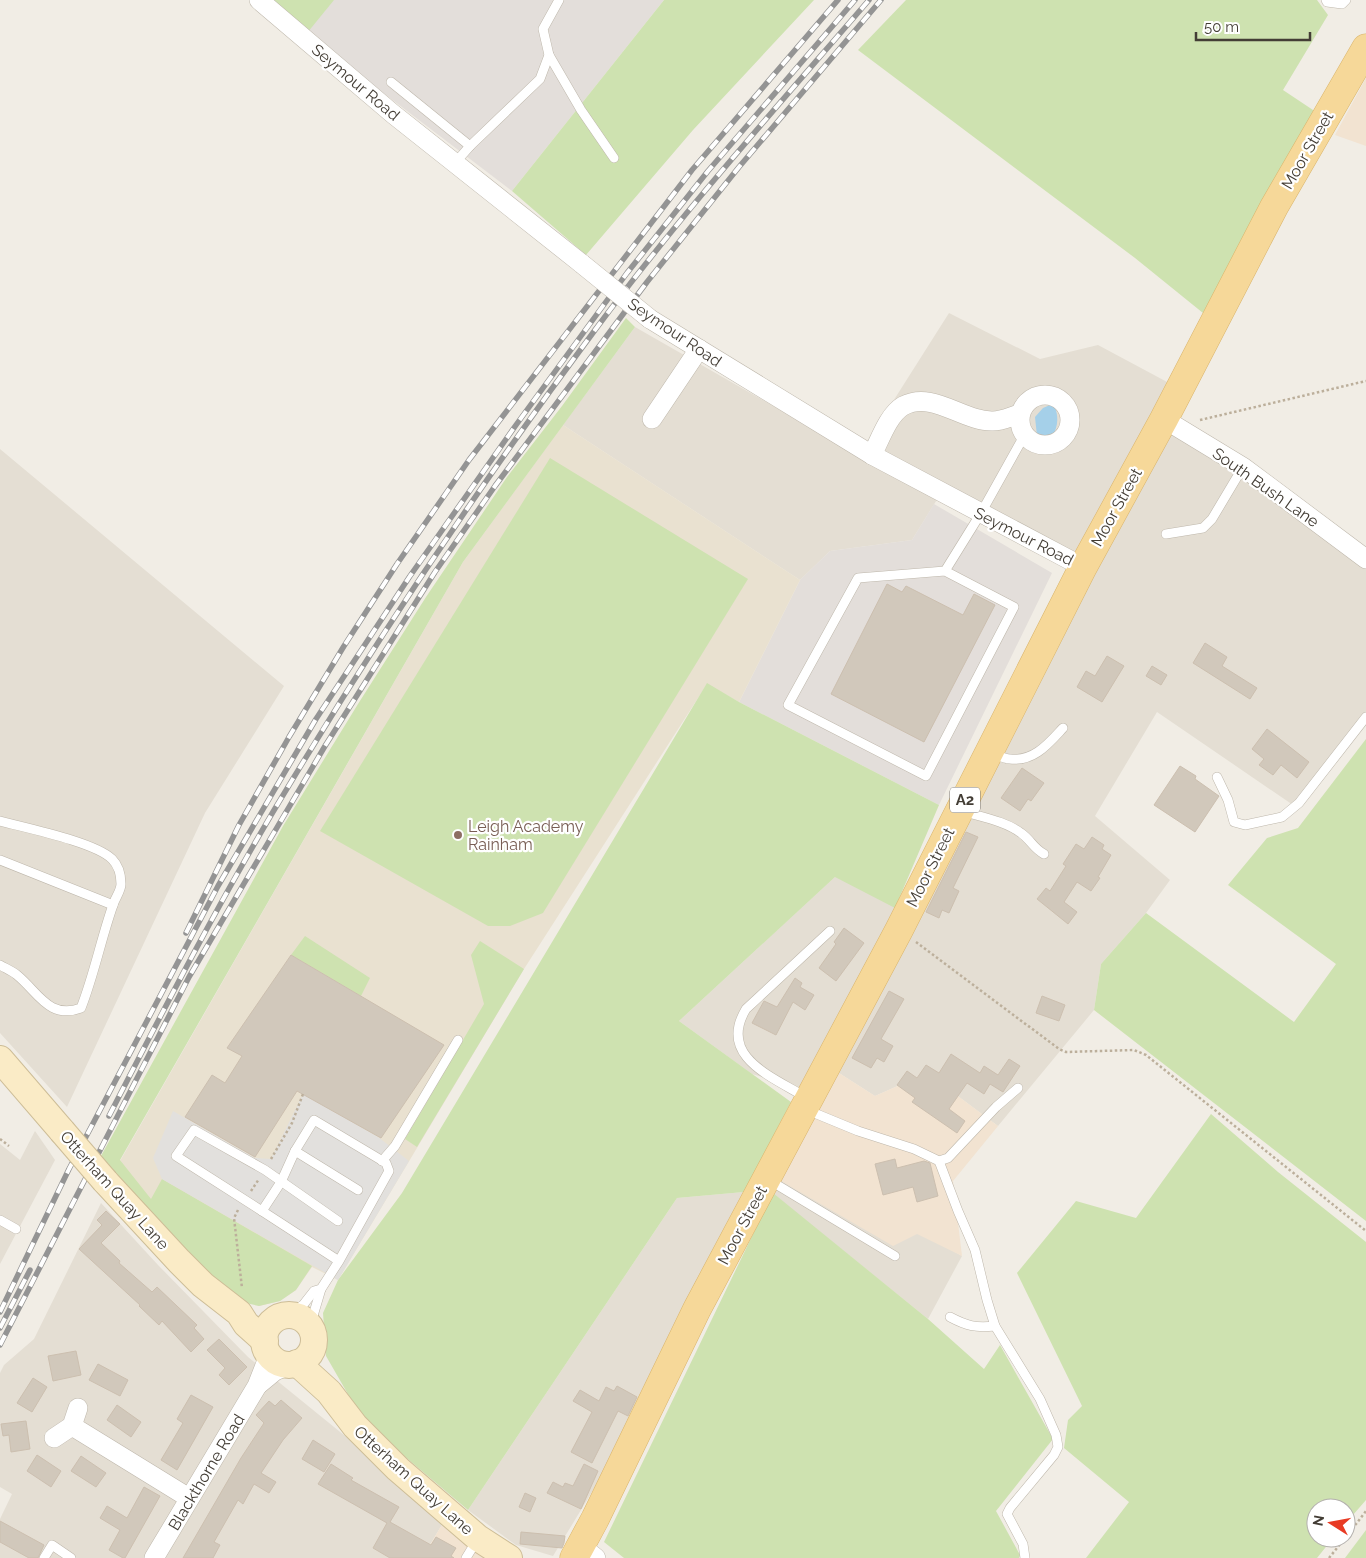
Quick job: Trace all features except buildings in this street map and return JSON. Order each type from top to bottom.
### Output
[{"type":"main road","name":"Moor Street","points":[[584,1554],[697,1310],[899,930],[1083,567],[1170,422],[1274,207],[1363,58]]},
{"type":"street","name":"Seymour Road","points":[[259,0],[393,114],[650,319],[872,455],[1083,567]]},
{"type":"street","points":[[652,419],[699,349]]},
{"type":"street","points":[[1042,395],[1053,396],[1063,402],[1070,414],[1069,429],[1063,439],[1054,444],[1042,446],[1036,445],[1024,436],[1021,431],[1020,414],[1027,402],[1042,395]]},
{"type":"street","points":[[872,455],[891,418],[902,407],[916,402],[931,402],[972,418],[994,421],[1020,414]]},
{"type":"street","name":"South Bush Lane","points":[[1170,422],[1243,467],[1366,559]]},
{"type":"street","name":"Otterham Quay Lane","points":[[0,1059],[140,1221],[203,1286],[239,1312],[246,1324],[286,1333],[319,1364],[329,1392]]},
{"type":"street","points":[[286,1333],[310,1354],[294,1363]]},
{"type":"street","name":"Blackthorne Road","points":[[154,1558],[257,1386],[266,1363],[286,1333]]},
{"type":"street","name":"Otterham Quay Lane","points":[[294,1363],[329,1392],[350,1420],[472,1548],[509,1558]]},
{"type":"street","name":"Blackthorne Road","points":[[257,1386],[275,1371],[294,1363]]},
{"type":"street","points":[[54,1438],[72,1426],[78,1408]]},
{"type":"street","points":[[72,1426],[189,1498]]},
{"type":"lane","points":[[559,0],[543,29],[549,55],[581,110],[614,158]]},
{"type":"lane","points":[[1326,0],[1327,2],[1342,4],[1346,0]]},
{"type":"lane","points":[[455,163],[470,146],[540,79],[549,55]]},
{"type":"lane","points":[[391,82],[470,146]]},
{"type":"lane","points":[[945,571],[981,514],[1024,436]]},
{"type":"lane","points":[[1166,534],[1203,528],[1212,519],[1243,467]]},
{"type":"lane","points":[[945,571],[1014,608],[926,776],[788,705],[858,578],[945,571]]},
{"type":"lane","points":[[1217,777],[1228,800],[1234,822],[1245,825],[1282,817],[1300,803],[1366,718]]},
{"type":"lane","points":[[989,752],[1009,760],[1029,757],[1043,750],[1063,728]]},
{"type":"lane","points":[[959,810],[1013,828],[1020,832],[1035,849],[1044,854]]},
{"type":"lane","points":[[0,821],[81,843],[103,851],[114,860],[119,872],[121,886],[81,1008],[71,1011],[59,1011],[45,1003],[17,975],[0,965]]},
{"type":"lane","points":[[0,860],[113,906]]},
{"type":"lane","points":[[830,931],[746,1009],[739,1020],[737,1034],[739,1046],[745,1057],[754,1066],[807,1104],[858,1132],[914,1149],[939,1161],[975,1250],[986,1300],[995,1326],[1040,1399],[1056,1435],[1058,1447],[1054,1455],[1007,1514],[1023,1544],[1025,1558]]},
{"type":"lane","points":[[382,1161],[395,1146],[458,1040]]},
{"type":"lane","points":[[939,1161],[948,1158],[983,1120],[1018,1088]]},
{"type":"lane","points":[[262,1211],[282,1182],[295,1151],[314,1120],[386,1163],[389,1171],[339,1260],[320,1289],[286,1333]]},
{"type":"lane","points":[[338,1221],[265,1170],[194,1130],[176,1156],[339,1260]]},
{"type":"lane","points":[[295,1151],[358,1190]]},
{"type":"lane","points":[[766,1178],[895,1256]]},
{"type":"lane","points":[[0,1220],[16,1229]]},
{"type":"lane","points":[[286,1333],[303,1304],[314,1291],[320,1289]]},
{"type":"lane","points":[[950,1316],[964,1325],[995,1326]]},
{"type":"lane","points":[[44,1558],[52,1545],[71,1558]]},
{"type":"path","points":[[1170,422],[1366,381]]},
{"type":"path","points":[[899,930],[1058,1049],[1066,1052],[1134,1050],[1146,1055],[1366,1231]]},
{"type":"path","points":[[0,1139],[9,1146]]},
{"type":"path","points":[[1356,1523],[1366,1511]]},
{"type":"path","points":[[1329,1558],[1337,1548]]},
{"type":"shaded area","points":[[328,0],[664,0],[512,191],[302,31]]},
{"type":"shaded area","points":[[1366,78],[1366,146],[1335,135]]},
{"type":"shaded area","points":[[949,313],[1040,359],[1098,345],[1169,383],[1164,419],[1366,560],[1366,714],[1293,805],[1157,712],[1095,816],[1170,880],[1146,913],[1101,964],[1094,1010],[998,1126],[927,1073],[875,1096],[839,1073],[920,1232],[962,1256],[928,1319],[773,1194],[553,1556],[516,1545],[468,1510],[677,1198],[744,1192],[799,1088],[752,1074],[679,1021],[836,876],[915,917],[1096,561],[941,493],[912,540],[830,551],[800,580],[563,425],[635,327],[859,455]]},
{"type":"shaded area","name":"Leigh Academy Rainham","points":[[563,425],[800,580],[739,702],[707,684],[524,969],[338,1280],[312,1267],[296,1290],[280,1301],[259,1306],[198,1272],[120,1161],[463,562]]},
{"type":"shaded area","points":[[0,449],[284,686],[205,813],[67,1107],[0,1033]]},
{"type":"shaded area","points":[[934,504],[1052,573],[939,805],[739,702],[800,580],[830,551],[912,540]]},
{"type":"shaded area","points":[[839,1073],[875,1096],[927,1073],[998,1126],[953,1181],[962,1256],[917,1234],[893,1246],[781,1181]]},
{"type":"shaded area","points":[[303,1094],[378,1137],[409,1161],[338,1280],[162,1179],[153,1158],[173,1111],[255,1158],[271,1159]]},
{"type":"shaded area","points":[[35,1131],[55,1160],[0,1264],[0,1144],[20,1160]]},
{"type":"shaded area","points":[[101,1203],[158,1265],[248,1357],[446,1518],[422,1558],[0,1558],[0,1519],[12,1494],[0,1487],[0,1373],[4,1365],[34,1339]]},
{"type":"shaded area","points":[[446,1518],[499,1558],[422,1558]]},
{"type":"green space","points":[[255,0],[334,0],[303,38]]},
{"type":"green space","points":[[664,0],[814,0],[693,130],[586,255],[512,191]]},
{"type":"green space","points":[[906,0],[1317,0],[1328,15],[1283,90],[1316,112],[1203,313],[1135,258],[858,50]]},
{"type":"green space","points":[[626,318],[635,327],[463,562],[120,1160],[151,1199],[162,1179],[312,1266],[296,1290],[280,1301],[259,1306],[241,1302],[198,1272],[96,1165],[283,826],[358,704],[426,597],[507,477]]},
{"type":"green space","points":[[550,458],[748,579],[543,913],[510,926],[488,926],[320,831]]},
{"type":"green space","points":[[707,683],[739,702],[939,805],[895,908],[835,877],[679,1021],[791,1102],[744,1192],[677,1198],[468,1510],[364,1422],[326,1356],[323,1313],[338,1280],[402,1193]]},
{"type":"green space","points":[[1366,739],[1366,1221],[1094,1010],[1101,964],[1146,913],[1294,1022],[1336,964],[1228,885],[1267,838],[1298,828]]},
{"type":"green space","points":[[305,936],[370,978],[361,996],[291,955]]},
{"type":"green space","points":[[480,941],[524,969],[417,1147],[405,1139],[484,1004],[471,955]]},
{"type":"green space","points":[[1211,1114],[1278,1172],[1366,1242],[1366,1500],[1356,1512],[1356,1498],[1306,1498],[1306,1548],[1325,1548],[1317,1558],[1086,1558],[1129,1502],[1064,1448],[1068,1420],[1082,1406],[1017,1273],[1076,1201],[1136,1218]]},
{"type":"green space","points":[[773,1193],[928,1319],[984,1369],[1000,1345],[1053,1439],[996,1511],[1020,1555],[1019,1558],[624,1558],[604,1542]]},
{"type":"green space","points":[[1366,1530],[1366,1558],[1345,1558],[1352,1548],[1356,1548],[1356,1543]]},
{"type":"water","points":[[1054,405],[1056,409],[1057,424],[1053,436],[1045,441],[1037,436],[1035,417],[1043,408]]},
{"type":"railway","points":[[186,933],[239,825],[289,737],[344,646],[397,564],[469,460],[692,170],[838,0]]},
{"type":"railway","points":[[0,1312],[69,1169],[218,886],[316,719],[410,576],[516,425],[627,273],[708,171],[855,0]]},
{"type":"railway","points":[[109,1116],[197,947],[267,823],[363,666],[476,496],[627,287],[729,162],[869,0]]},
{"type":"railway","points":[[0,1345],[189,977],[325,746],[435,572],[495,486],[647,282],[739,167],[881,0]]},
{"type":"railway","points":[[0,1328],[30,1270]]},
{"type":"place","name":"Leigh Academy Rainham","points":[[458,835]]}]
